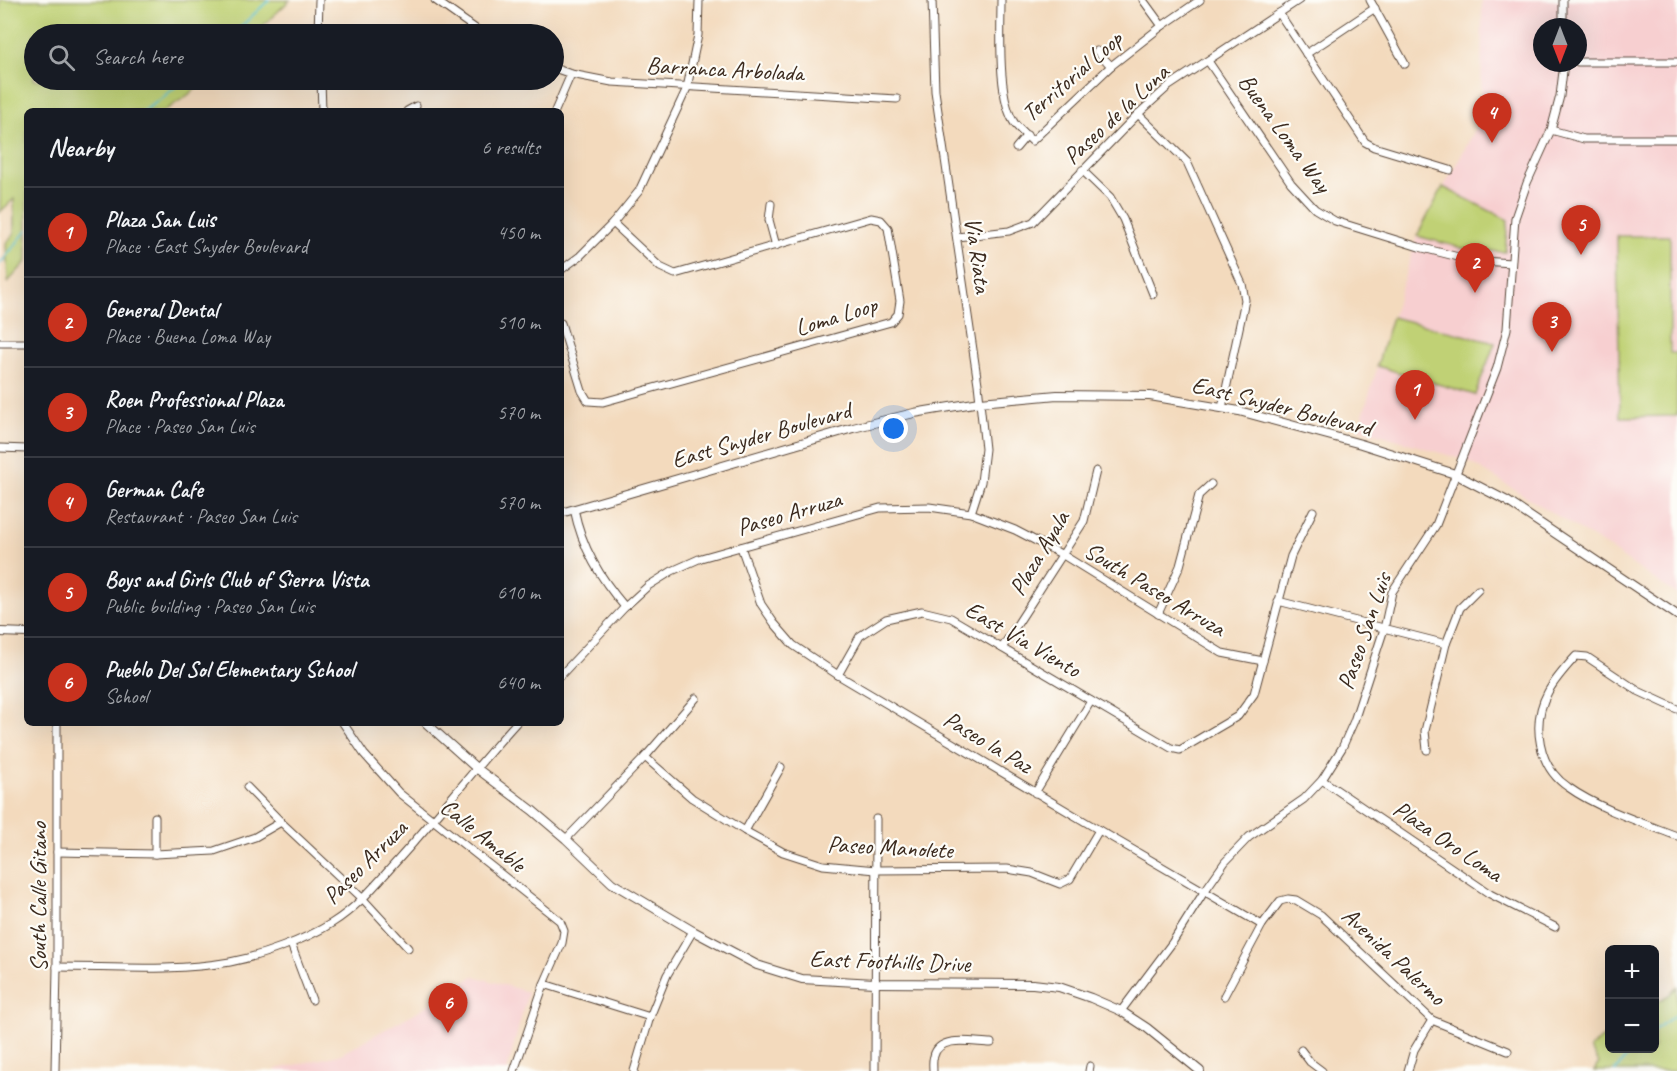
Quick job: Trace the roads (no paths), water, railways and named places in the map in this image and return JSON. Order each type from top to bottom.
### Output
[{"type":"street","points":[[318,24],[319,0]]},
{"type":"street","points":[[435,0],[469,24]]},
{"type":"street","points":[[564,268],[580,256],[613,223],[639,190],[687,88],[698,35],[699,0]]},
{"type":"street","name":"Via Riata","points":[[933,0],[935,91],[985,449],[981,482],[971,513]]},
{"type":"street","name":"Territorial Loop","points":[[1001,0],[1005,100],[1016,125],[1032,141],[1111,66],[1200,0]]},
{"type":"street","points":[[1143,0],[1162,26]]},
{"type":"street","name":"Paseo de la Luna","points":[[957,237],[1009,231],[1033,222],[1082,170],[1169,86],[1299,0]]},
{"type":"street","points":[[1370,0],[1404,64]]},
{"type":"street","points":[[1563,0],[1563,18]]},
{"type":"street","points":[[1306,54],[1375,8]]},
{"type":"street","points":[[1279,14],[1365,142],[1374,147],[1450,170]]},
{"type":"street","points":[[1097,51],[1111,66]]},
{"type":"street","name":"Buena Loma Way","points":[[1208,61],[1291,183],[1315,209],[1335,220],[1419,248],[1470,260],[1511,263]]},
{"type":"street","points":[[1587,62],[1677,62]]},
{"type":"street","name":"Barranca Arbolada","points":[[564,72],[612,82],[897,99]]},
{"type":"street","name":"Paseo San Luis","points":[[1121,1011],[1172,943],[1225,862],[1249,837],[1304,799],[1322,780],[1342,748],[1354,721],[1384,629],[1392,592],[1436,525],[1497,368],[1507,329],[1515,218],[1527,183],[1551,130],[1560,96],[1562,72]]},
{"type":"street","points":[[556,108],[571,74]]},
{"type":"street","points":[[321,90],[322,108]]},
{"type":"street","points":[[412,108],[416,106]]},
{"type":"street","points":[[1138,114],[1187,162],[1242,284],[1245,300],[1222,408]]},
{"type":"street","points":[[1551,130],[1584,139],[1677,139]]},
{"type":"street","points":[[1016,148],[1026,135]]},
{"type":"street","points":[[1082,170],[1110,197],[1123,219],[1153,294]]},
{"type":"street","points":[[771,204],[769,220],[777,246]]},
{"type":"street","name":"Loma Loop","points":[[564,333],[582,392],[588,401],[603,402],[891,322],[898,314],[900,301],[888,228],[881,220],[871,218],[675,274],[660,267],[613,223]]},
{"type":"street","points":[[0,343],[24,343]]},
{"type":"street","name":"East Snyder Boulevard","points":[[564,512],[853,428],[914,413],[980,402],[1057,395],[1150,396],[1222,408],[1361,444],[1455,474],[1507,501],[1677,615]]},
{"type":"street","points":[[0,448],[24,448]]},
{"type":"street","name":"Plaza Ayala","points":[[1002,648],[1084,521],[1096,471]]},
{"type":"street","points":[[1158,614],[1180,566],[1199,495],[1211,484]]},
{"type":"street","name":"Paseo Arruza","points":[[564,672],[625,607],[648,586],[672,571],[701,558],[880,508],[929,507],[971,513],[1015,530],[1063,555]]},
{"type":"street","points":[[574,509],[591,561],[606,585],[625,607]]},
{"type":"street","name":"East Via Viento","points":[[838,675],[860,636],[886,619],[922,611],[951,618],[1171,748],[1180,750],[1238,716],[1254,694],[1292,556],[1313,511]]},
{"type":"street","name":"Paseo la Paz","points":[[741,547],[761,603],[774,623],[794,645],[838,675],[1035,793],[1262,925]]},
{"type":"street","name":"South Paseo Arruza","points":[[1063,555],[1222,653],[1263,661]]},
{"type":"street","points":[[1427,750],[1425,731],[1446,645],[1460,608],[1478,590]]},
{"type":"street","points":[[1278,601],[1446,645]]},
{"type":"street","points":[[0,632],[24,633]]},
{"type":"street","points":[[1677,709],[1638,691],[1587,657],[1576,656],[1547,692],[1541,710],[1539,734],[1543,755],[1552,773],[1567,787],[1615,812],[1677,836]]},
{"type":"street","points":[[566,839],[645,757],[696,698]]},
{"type":"street","points":[[1035,793],[1090,701]]},
{"type":"street","name":"South Calle Gitano","points":[[55,1071],[57,726]]},
{"type":"street","name":"Calle Amable","points":[[345,726],[358,747],[399,793],[560,921],[564,931],[562,943],[544,984],[514,1071]]},
{"type":"street","name":"East Foothills Drive","points":[[429,726],[475,767],[566,839],[612,883],[693,931],[757,965],[801,979],[875,983],[1033,984],[1059,987],[1121,1011],[1147,1028],[1200,1071]]},
{"type":"street","name":"Paseo Arruza","points":[[57,967],[181,968],[231,962],[291,944],[332,924],[363,899],[434,820],[475,767],[513,726]]},
{"type":"street","name":"Paseo Manolete","points":[[645,757],[692,798],[745,831],[783,852],[823,866],[876,870],[1007,869],[1032,873],[1060,884],[1070,879],[1099,830]]},
{"type":"street","points":[[745,831],[781,767]]},
{"type":"street","name":"Plaza Oro Loma","points":[[1322,780],[1490,894],[1555,927]]},
{"type":"street","points":[[247,787],[363,899],[408,948]]},
{"type":"street","points":[[155,817],[155,854]]},
{"type":"street","points":[[875,1071],[876,819]]},
{"type":"street","points":[[57,852],[155,854],[214,850],[255,837],[281,822]]},
{"type":"street","name":"Avenida Palermo","points":[[1262,925],[1280,901],[1296,900],[1321,915],[1432,1020],[1508,1051]]},
{"type":"street","points":[[1224,996],[1262,925]]},
{"type":"street","points":[[634,1071],[650,1017],[667,975],[693,931]]},
{"type":"street","points":[[291,944],[312,1000]]},
{"type":"street","points":[[544,984],[650,1017]]},
{"type":"street","points":[[1408,1071],[1414,1050],[1432,1020]]},
{"type":"street","points":[[933,1071],[933,1056],[939,1046],[948,1042],[991,1043]]},
{"type":"street","points":[[1301,1050],[1310,1062],[1322,1071]]},
{"type":"waterway","points":[[244,24],[269,0]]},
{"type":"waterway","points":[[148,108],[171,90]]},
{"type":"waterway","points":[[0,264],[24,234]]},
{"type":"waterway","points":[[1659,1027],[1677,1014]]},
{"type":"waterway","points":[[1615,1071],[1630,1053]]},
{"type":"place","name":"German Cafe","points":[[1492,143]]},
{"type":"place","name":"Boys and Girls Club of Sierra Vista","points":[[1581,255]]},
{"type":"place","name":"General Dental","points":[[1475,293]]},
{"type":"place","name":"Roen Professional Plaza","points":[[1552,352]]},
{"type":"place","name":"Plaza San Luis","points":[[1415,420]]},
{"type":"place","name":"Pueblo Del Sol Elementary School","points":[[448,1033]]}]
